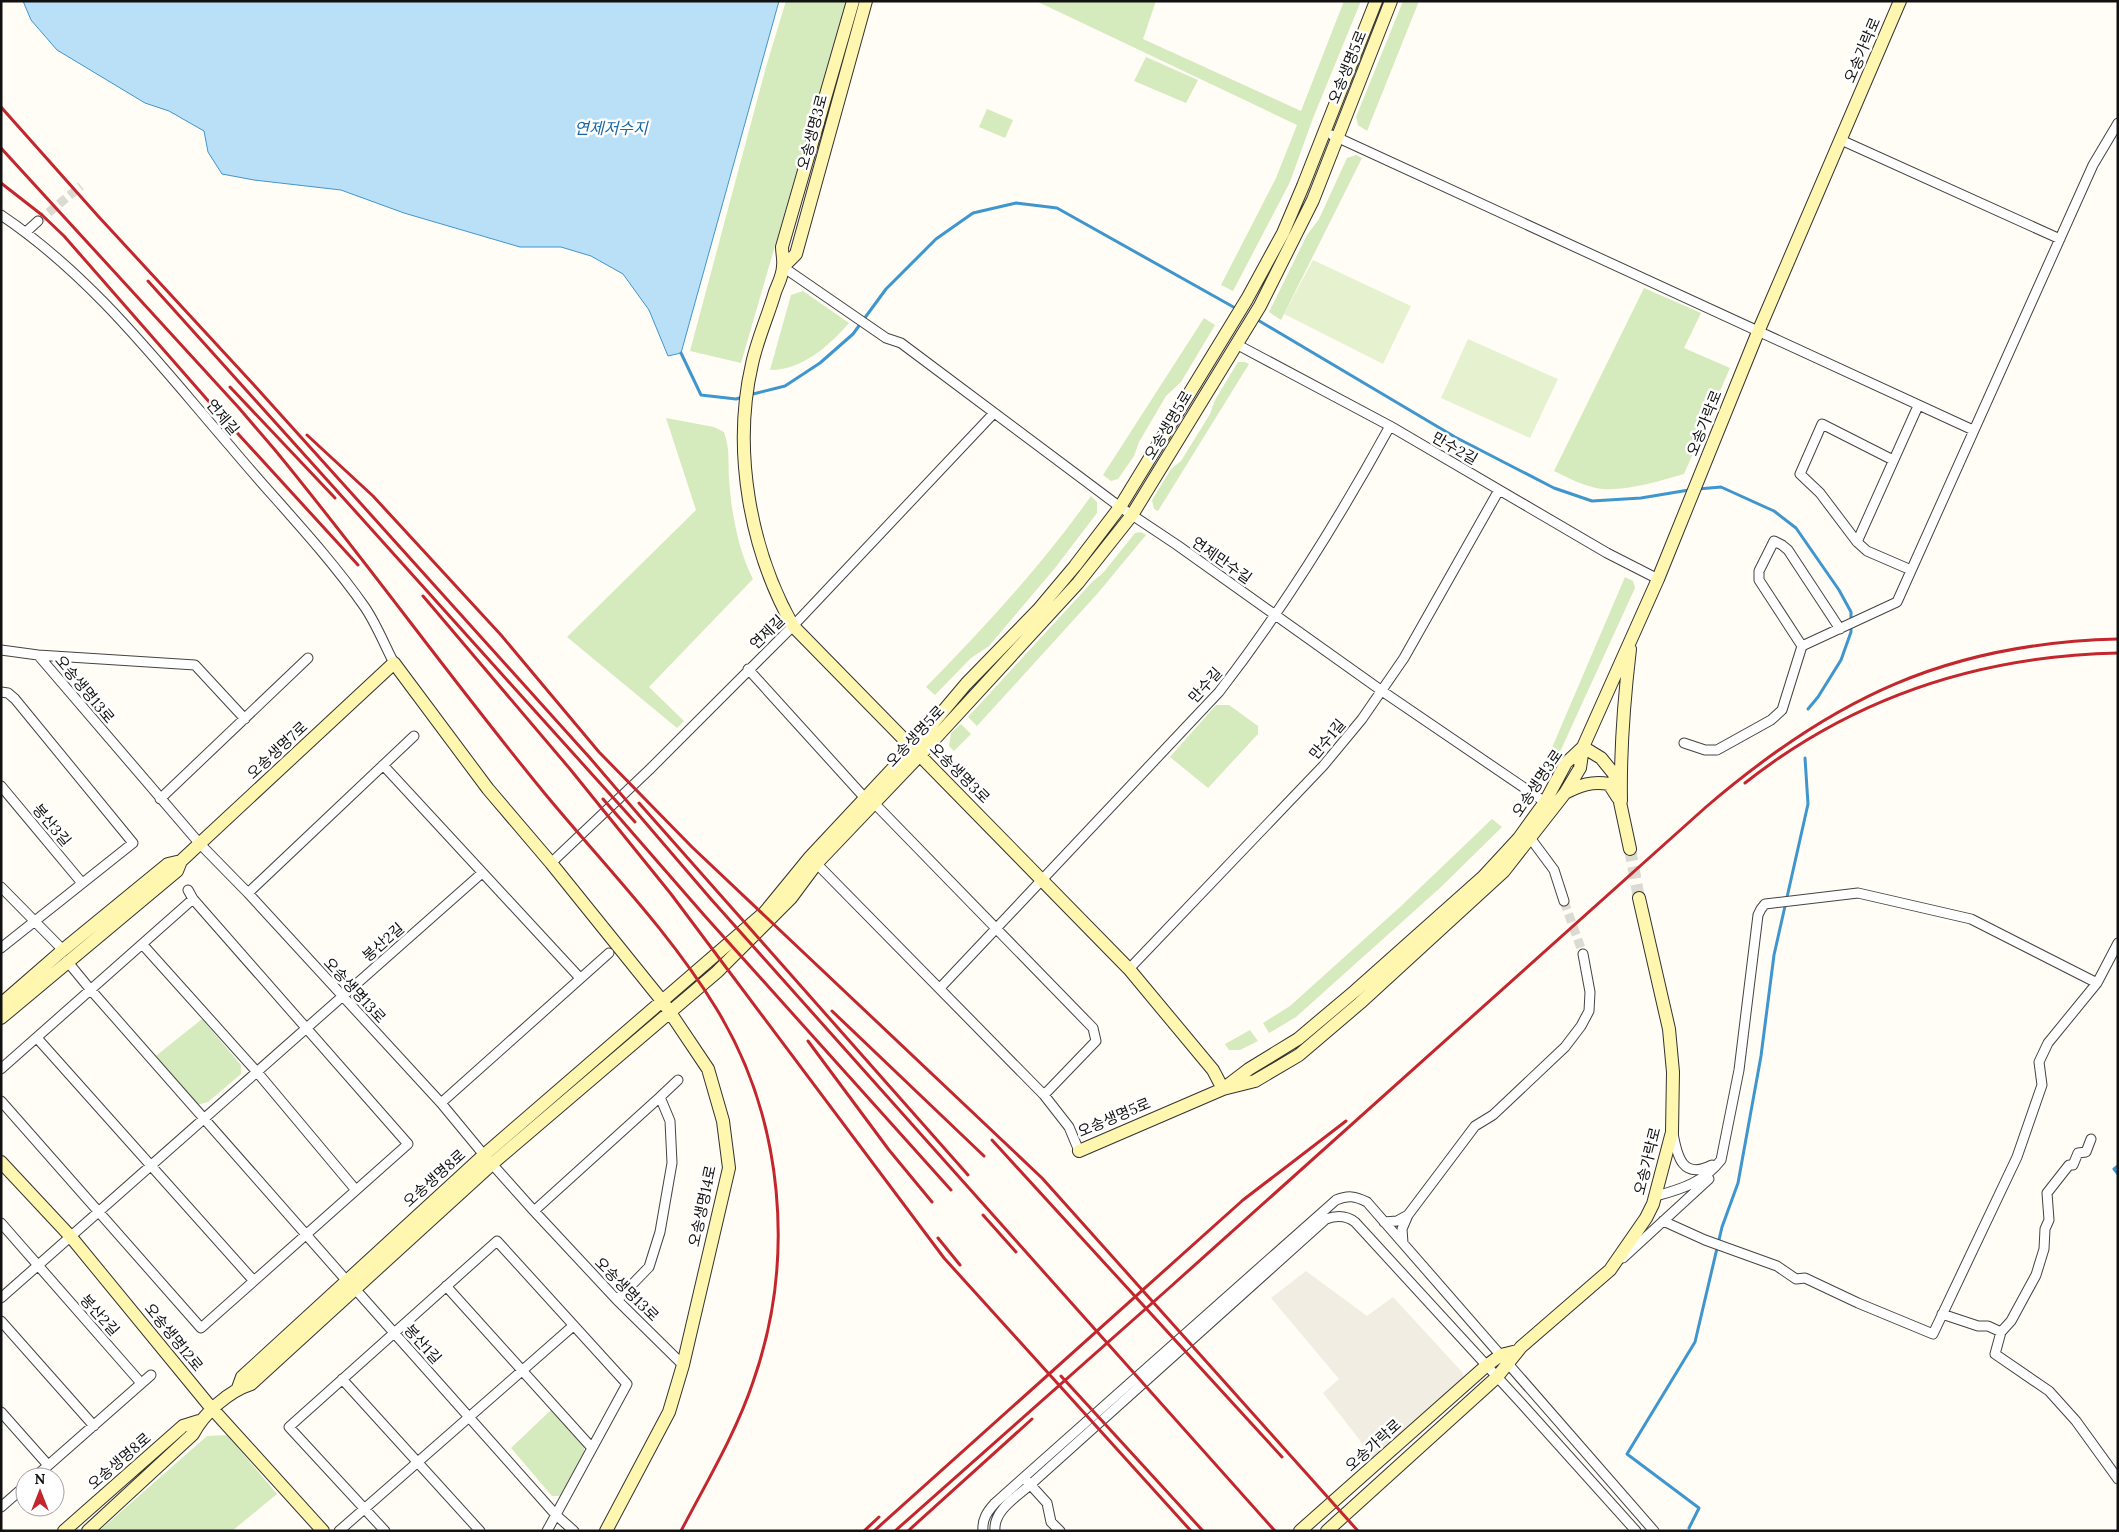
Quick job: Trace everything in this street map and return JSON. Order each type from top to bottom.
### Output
[{"type":"street","name":"오송생명3로","points":[[853,1],[782,248],[784,267],[752,364],[744,416],[744,461],[760,546],[768,576],[793,626],[1129,969],[1213,1070],[1223,1088]]},
{"type":"street","name":"오송생명3로","points":[[784,267],[796,254],[866,1]]},
{"type":"street","name":"오송생명5로","points":[[1223,1088],[1079,1151],[1069,1126],[1044,1095],[813,860],[1078,583],[1132,515],[1260,306],[1313,200],[1331,135],[1376,1]]},
{"type":"street","name":"오송생명5로","points":[[916,752],[966,684],[1038,610],[1075,566],[1120,507],[1248,299],[1331,135],[1391,1]]},
{"type":"street","name":"오송가락로","points":[[1583,747],[1658,579],[1758,332],[1900,1]]},
{"type":"street","points":[[1684,743],[1704,750],[1717,750],[1771,720],[1782,710],[1802,646],[1897,602],[2093,165],[2118,123]]},
{"type":"street","points":[[1331,135],[1973,430]]},
{"type":"street","points":[[1841,140],[2060,239]]},
{"type":"street","name":"연제길","points":[[1,215],[61,260],[115,313],[321,550],[365,607],[394,663]]},
{"type":"street","points":[[26,232],[38,221]]},
{"type":"street","name":"연제만수길","points":[[784,267],[886,338],[902,343],[1120,507],[1277,615],[1382,691],[1545,802]]},
{"type":"street","name":"만수2길","points":[[1236,344],[1390,426],[1607,553],[1658,579]]},
{"type":"street","points":[[1857,542],[1918,406]]},
{"type":"street","name":"연제길","points":[[551,864],[649,770],[793,626],[994,413]]},
{"type":"street","points":[[1893,460],[1822,424],[1800,474],[1820,493],[1857,542],[1867,551],[1911,570]]},
{"type":"street","name":"만수길","points":[[940,988],[1220,692],[1277,615],[1390,426]]},
{"type":"street","name":"만수1길","points":[[1129,969],[1323,766],[1362,719],[1404,658],[1499,490]]},
{"type":"street","points":[[1802,646],[1759,580],[1759,571],[1774,541],[1788,550],[1842,628]]},
{"type":"street","points":[[1621,801],[1622,724],[1632,635]]},
{"type":"street","name":"오송생명13로","points":[[1,650],[38,655],[200,844],[248,893],[441,1103],[488,1160],[534,1211],[617,1300],[683,1365]]},
{"type":"street","points":[[38,655],[195,665],[245,718]]},
{"type":"street","points":[[160,799],[308,658]]},
{"type":"street","name":"오송생명7로","points":[[1,1018],[65,955],[168,864],[180,861],[200,844],[394,663]]},
{"type":"street","name":"오송생명14로","points":[[394,663],[488,789],[666,1007],[708,1069],[723,1121],[729,1168],[683,1365],[669,1412],[606,1531]]},
{"type":"street","points":[[748,669],[869,800],[1093,1028],[1096,1041],[1044,1095]]},
{"type":"street","points":[[1,692],[8,693],[16,700],[132,843],[1,948]]},
{"type":"street","points":[[248,893],[414,736]]},
{"type":"street","name":"오송생명3로","points":[[1223,1088],[1255,1081],[1299,1054],[1360,1002],[1504,871],[1531,839],[1565,793],[1580,768],[1583,747]]},
{"type":"street","name":"오송생명3로","points":[[1223,1088],[1249,1069],[1298,1039],[1361,986],[1483,877],[1518,838],[1545,802],[1566,762],[1583,747]]},
{"type":"street","points":[[1583,747],[1601,758],[1614,774],[1630,849]]},
{"type":"street","points":[[383,765],[580,978]]},
{"type":"street","points":[[1565,793],[1580,786],[1596,782],[1609,784],[1621,801]]},
{"type":"street","name":"봉산3길","points":[[1,786],[82,883]]},
{"type":"street","points":[[1531,839],[1554,870],[1564,901]]},
{"type":"street","name":"오송생명8로","points":[[238,1388],[242,1377],[346,1280],[666,1007],[705,962],[765,912],[813,860]]},
{"type":"street","name":"봉산2길","points":[[1,1298],[482,873]]},
{"type":"street","points":[[1,887],[65,955],[90,989],[346,1280]]},
{"type":"street","points":[[1,1101],[201,1328],[253,1280],[306,1236],[355,1189],[408,1144],[193,899],[188,890]]},
{"type":"street","points":[[1610,1270],[1705,1183],[1721,1160],[1739,1070],[1758,915],[1765,904],[1858,893],[1971,919],[2097,983]]},
{"type":"street","name":"오송가락로","points":[[1300,1531],[1486,1366],[1505,1360],[1517,1351],[1610,1270],[1646,1218],[1656,1196],[1672,1132],[1672,1072],[1669,1029],[1639,898]]},
{"type":"street","points":[[1,1069],[193,899]]},
{"type":"street","points":[[1663,1221],[1776,1266],[1796,1279],[1805,1278],[1858,1303],[1933,1334],[2017,1157],[2042,1084],[2039,1062],[2048,1043],[2097,983],[2118,942]]},
{"type":"street","points":[[142,945],[256,1072],[355,1189]]},
{"type":"street","points":[[441,1103],[609,953]]},
{"type":"street","points":[[1384,1222],[1398,1222],[1408,1214],[1476,1126],[1493,1115],[1565,1047],[1581,1026],[1589,1011],[1590,992],[1583,954]]},
{"type":"street","name":"오송생명7로","points":[[1,1004],[65,955]]},
{"type":"street","points":[[37,1038],[253,1280]]},
{"type":"street","points":[[534,1211],[678,1080]]},
{"type":"street","points":[[617,1300],[649,1267],[660,1232],[672,1163],[670,1121],[660,1097]]},
{"type":"street","points":[[1672,1132],[1677,1155],[1683,1164],[1693,1169],[1704,1169],[1721,1160]]},
{"type":"street","points":[[2091,1139],[2086,1152],[2078,1153],[2073,1164],[2069,1164],[2064,1169],[2047,1193],[2049,1220],[2043,1234],[2044,1249],[2036,1275],[2011,1321],[2001,1332],[1995,1354],[2049,1391],[2076,1421],[2118,1479]]},
{"type":"street","name":"오송생명8로","points":[[64,1531],[183,1426],[199,1421],[238,1388],[251,1384],[356,1290],[488,1160]]},
{"type":"street","points":[[1656,1196],[1692,1186],[1721,1160]]},
{"type":"street","name":"오송생명12로","points":[[1,1162],[71,1237],[213,1410],[323,1531]]},
{"type":"street","points":[[983,1531],[982,1522],[988,1511],[1023,1478],[1336,1200],[1348,1196],[1358,1197],[1367,1202],[1654,1531]]},
{"type":"street","points":[[1403,1244],[1402,1229],[1408,1214]]},
{"type":"street","points":[[995,1531],[994,1522],[998,1514],[1030,1485],[1326,1219],[1345,1216],[1355,1222],[1636,1531]]},
{"type":"street","name":"봉산2길","points":[[1,1223],[141,1383]]},
{"type":"street","points":[[385,1531],[289,1427],[497,1241],[627,1384],[547,1531]]},
{"type":"street","points":[[446,1286],[592,1448]]},
{"type":"street","name":"봉산1길","points":[[356,1290],[556,1515],[574,1531]]},
{"type":"street","points":[[1942,1314],[1978,1326],[1988,1326],[2001,1332]]},
{"type":"street","points":[[1,1321],[94,1426]]},
{"type":"street","points":[[339,1531],[573,1326]]},
{"type":"street","name":"오송가락로","points":[[1326,1531],[1497,1377],[1505,1360]]},
{"type":"street","points":[[1,1412],[48,1465],[151,1374]]},
{"type":"street","points":[[342,1379],[480,1531]]},
{"type":"street","name":"오송생명8로","points":[[88,1531],[193,1434],[199,1421]]},
{"type":"street","points":[[1023,1478],[1047,1503],[1052,1522],[1060,1531]]},
{"type":"street","points":[[2,1503],[15,1493]]},
{"type":"green space","points":[[786,1],[846,1],[741,363],[690,351],[766,67]]},
{"type":"green space","points":[[1036,1],[1156,1],[1143,39],[1301,111],[1344,1],[1361,1],[1313,118],[1290,182],[1233,291],[1221,285],[1276,178],[1297,125]]},
{"type":"green space","points":[[1403,1],[1419,1],[1367,131],[1358,125],[1356,117]]},
{"type":"green space","points":[[1146,57],[1198,80],[1186,103],[1134,81]]},
{"type":"green space","points":[[987,109],[1013,120],[1005,138],[979,127]]},
{"type":"green space","points":[[1356,155],[1362,158],[1281,320],[1269,312],[1307,235],[1319,219],[1347,158]]},
{"type":"green space","points":[[1313,260],[1411,306],[1383,364],[1284,314]]},
{"type":"green space","points":[[1644,288],[1701,313],[1684,348],[1730,368],[1684,474],[1633,487],[1596,488],[1577,482],[1554,471]]},
{"type":"green space","points":[[803,291],[849,323],[824,348],[804,361],[782,369],[770,370],[791,295]]},
{"type":"green space","points":[[1204,318],[1215,325],[1181,382],[1166,396],[1139,442],[1134,456],[1118,479],[1111,481],[1103,475]]},
{"type":"green space","points":[[1468,339],[1558,379],[1530,438],[1441,398]]},
{"type":"green space","points":[[1238,362],[1249,364],[1158,511],[1154,509],[1152,500],[1171,469],[1181,461],[1210,414],[1215,400]]},
{"type":"green space","points":[[666,418],[714,427],[724,432],[728,450],[730,491],[739,543],[753,579],[649,687],[684,721],[677,728],[567,637],[696,510]]},
{"type":"green space","points":[[1091,496],[1097,502],[1097,513],[1055,568],[989,646],[971,658],[935,695],[926,687],[1012,595],[1053,547]]},
{"type":"green space","points":[[1141,532],[1146,535],[1098,593],[977,726],[968,717],[1092,582],[1103,573],[1135,533]]},
{"type":"green space","points":[[1625,577],[1633,581],[1635,588],[1559,754],[1551,750]]},
{"type":"green space","points":[[1216,705],[1229,705],[1258,726],[1258,734],[1208,788],[1170,757]]},
{"type":"green space","points":[[961,724],[971,734],[954,751],[949,746],[951,733]]},
{"type":"green space","points":[[1492,819],[1502,827],[1441,887],[1296,1017],[1269,1033],[1263,1023],[1290,1006],[1400,907]]},
{"type":"green space","points":[[202,1019],[241,1065],[241,1074],[208,1102],[193,1106],[152,1059]]},
{"type":"green space","points":[[1250,1030],[1258,1041],[1240,1050],[1229,1050],[1225,1044]]},
{"type":"green space","points":[[551,1410],[584,1447],[584,1452],[563,1496],[552,1496],[511,1448]]},
{"type":"green space","points":[[227,1435],[277,1494],[232,1531],[99,1531],[207,1436]]},
{"type":"shaded area","points":[[1306,1271],[1367,1316],[1393,1297],[1463,1373],[1464,1380],[1371,1461],[1359,1439],[1323,1393],[1339,1379],[1271,1298]]},
{"type":"water","name":"연제저수지","points":[[23,1],[779,1],[681,353],[668,356],[649,310],[623,274],[591,256],[561,247],[520,247],[404,213],[341,190],[254,180],[222,174],[208,152],[204,131],[169,111],[145,103],[57,50],[31,20]]},
{"type":"waterway","points":[[749,395],[785,386],[820,363],[853,334],[886,289],[936,239],[973,213],[1016,203],[1057,208],[1237,309]]},
{"type":"waterway","points":[[1256,319],[1455,437],[1554,488],[1592,501],[1641,498],[1689,490]]},
{"type":"waterway","points":[[681,353],[701,395],[736,399],[743,397]]},
{"type":"waterway","points":[[1698,489],[1721,487],[1774,511],[1796,528],[1839,590],[1851,612],[1851,632],[1841,660],[1818,697],[1808,709]]},
{"type":"waterway","points":[[1689,1528],[1699,1508],[1627,1454],[1695,1342],[1722,1227],[1738,1183],[1761,1056],[1774,955],[1808,804],[1805,758]]},
{"type":"waterway","points":[[2118,1166],[2114,1169],[2118,1174]]},
{"type":"tunnel","points":[[38,221],[81,186]]},
{"type":"tunnel","points":[[1630,849],[1639,898]]},
{"type":"tunnel","points":[[1564,901],[1583,954]]},
{"type":"railway","points":[[1,107],[590,758],[710,898],[1275,1531]]},
{"type":"railway","points":[[1,148],[239,408],[275,450],[511,752],[678,952],[716,1008],[739,1051],[757,1096],[769,1143],[776,1191],[778,1239],[775,1288],[767,1335],[746,1401],[720,1458],[681,1531]]},
{"type":"railway","points":[[1,183],[42,215],[64,236],[218,412],[358,565]]},
{"type":"railway","points":[[148,281],[635,822]]},
{"type":"railway","points":[[230,387],[335,498]]},
{"type":"railway","points":[[307,435],[373,496],[501,635],[599,752],[692,847],[1042,1178],[1358,1531]]},
{"type":"railway","points":[[423,596],[570,769],[671,894],[944,1258],[1191,1531]]},
{"type":"railway","points":[[895,1531],[1706,807],[1753,769],[1800,735],[1847,707],[1896,684],[1946,665],[2000,652],[2057,643],[2118,639]]},
{"type":"railway","points":[[1745,783],[1787,753],[1830,727],[1874,705],[1920,687],[2016,662],[2118,653]]},
{"type":"railway","points":[[603,799],[704,915],[951,1190]]},
{"type":"railway","points":[[639,803],[968,1175]]},
{"type":"railway","points":[[832,1011],[984,1156]]},
{"type":"railway","points":[[808,1041],[889,1150],[932,1202]]},
{"type":"railway","points":[[874,1531],[1243,1200],[1346,1121]]},
{"type":"railway","points":[[992,1140],[1282,1457]]},
{"type":"railway","points":[[983,1215],[1016,1252]]},
{"type":"railway","points":[[938,1238],[960,1265]]},
{"type":"railway","points":[[1061,1376],[1203,1531]]},
{"type":"railway","points":[[908,1531],[1032,1419]]},
{"type":"railway","points":[[864,1531],[879,1517]]}]
